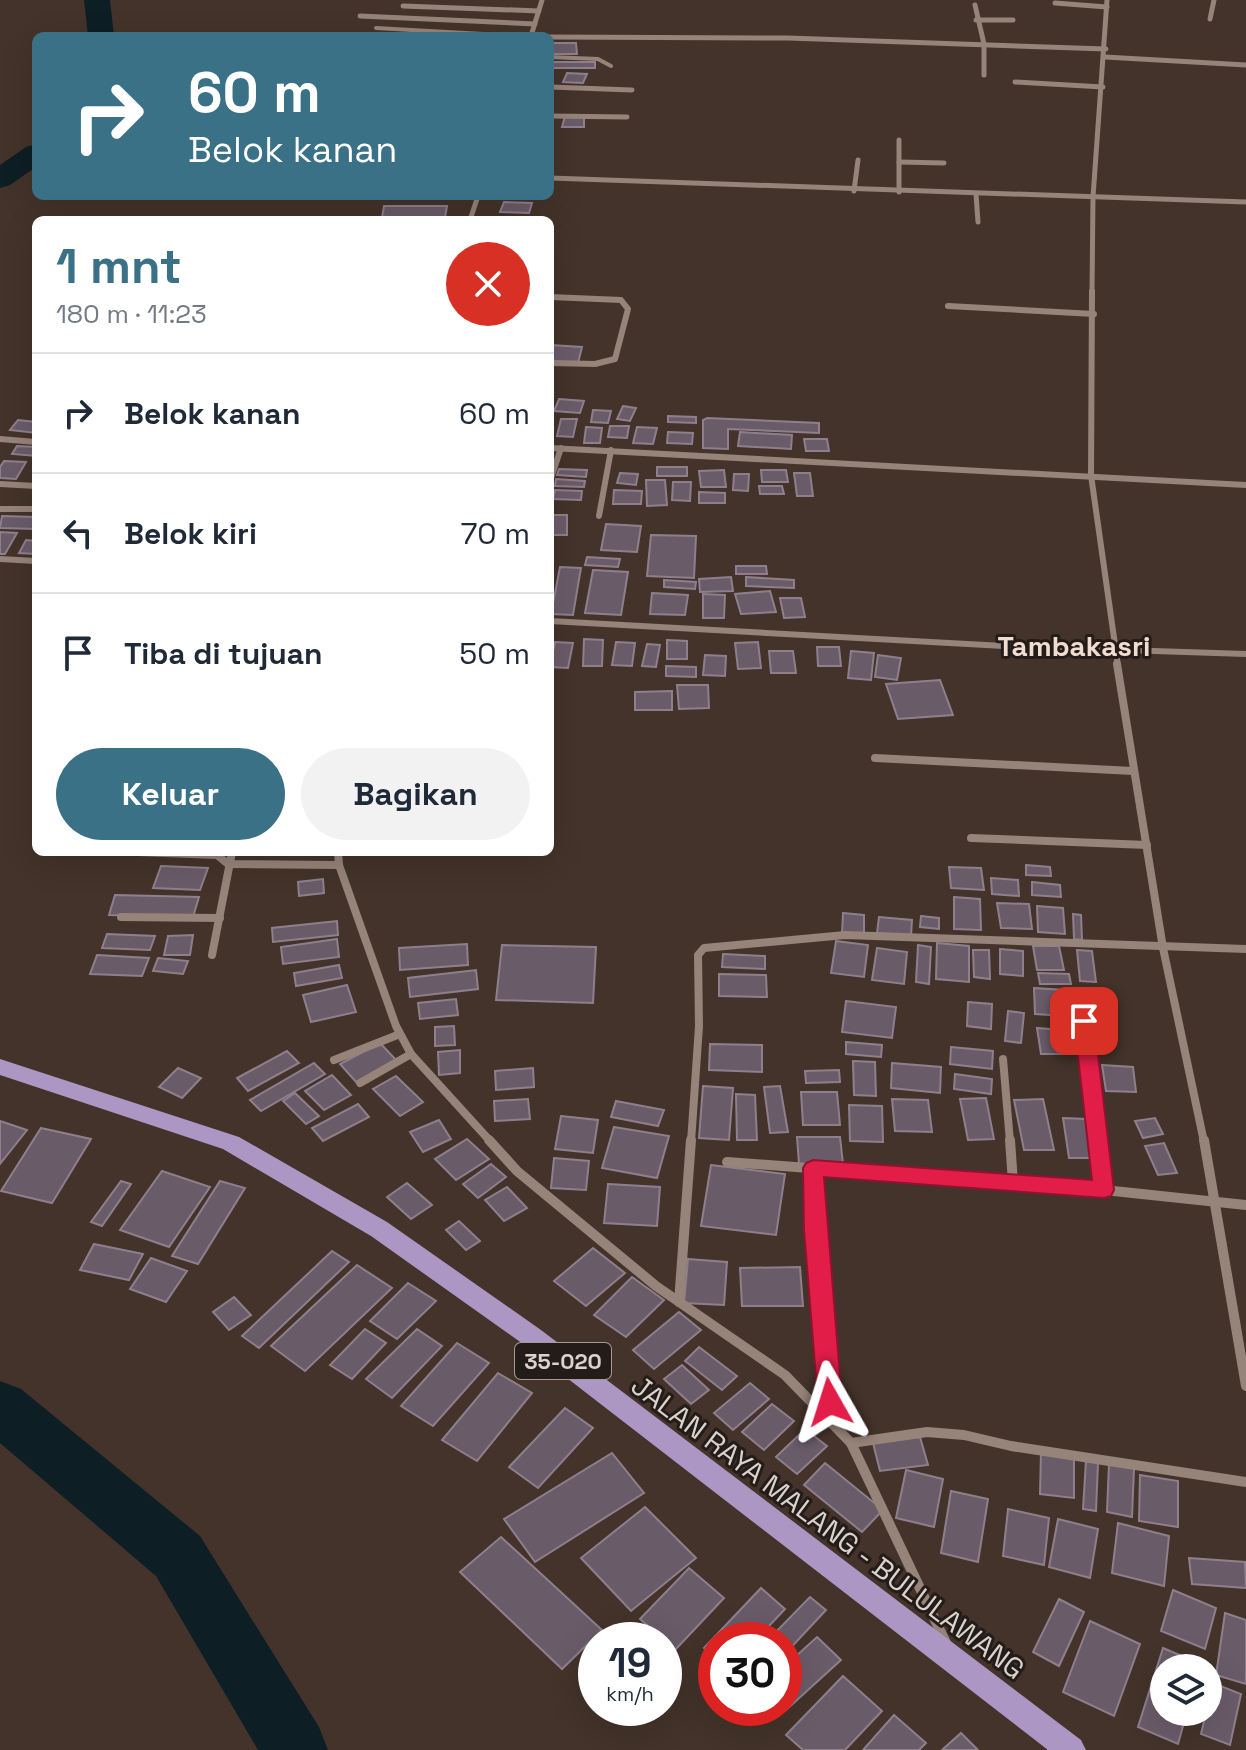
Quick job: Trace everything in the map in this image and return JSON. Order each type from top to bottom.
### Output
[{"type":"main road","name":"JALAN RAYA MALANG - BULULAWANG","points":[[0,1067],[231,1143],[379,1229],[532,1337],[1071,1750]]},
{"type":"street","points":[[532,32],[542,0]]},
{"type":"street","points":[[1210,19],[1214,0]]},
{"type":"street","points":[[1055,3],[1107,4],[1106,53],[1093,197],[1091,475],[1113,650],[1163,948],[1217,1204],[1246,1386]]},
{"type":"street","points":[[975,5],[984,44],[984,75]]},
{"type":"street","points":[[403,6],[539,11]]},
{"type":"street","points":[[360,16],[535,24]]},
{"type":"street","points":[[976,20],[1013,20]]},
{"type":"street","points":[[554,37],[788,38],[984,44],[1246,65]]},
{"type":"street","points":[[1015,82],[1103,87]]},
{"type":"street","points":[[554,87],[632,90]]},
{"type":"street","points":[[554,116],[627,117]]},
{"type":"street","points":[[899,140],[899,192]]},
{"type":"street","points":[[854,191],[858,160]]},
{"type":"street","points":[[899,162],[944,163]]},
{"type":"street","points":[[554,178],[854,191],[1246,202]]},
{"type":"street","points":[[976,194],[978,222]]},
{"type":"street","points":[[554,297],[621,300],[628,309],[615,359],[595,364],[554,363]]},
{"type":"street","points":[[948,306],[1094,314]]},
{"type":"street","points":[[0,439],[32,442]]},
{"type":"street","points":[[554,448],[1246,485]]},
{"type":"street","points":[[554,469],[561,448]]},
{"type":"street","points":[[599,516],[611,450]]},
{"type":"street","points":[[0,484],[32,486]]},
{"type":"street","points":[[0,509],[32,509]]},
{"type":"street","points":[[0,559],[32,561]]},
{"type":"street","points":[[554,621],[1246,654]]},
{"type":"street","points":[[875,758],[1133,771]]},
{"type":"street","points":[[971,838],[1147,845]]},
{"type":"street","points":[[222,856],[228,864]]},
{"type":"street","points":[[212,955],[231,856]]},
{"type":"street","points":[[338,856],[400,1034],[411,1054],[517,1171],[679,1302],[785,1375],[851,1443],[955,1663]]},
{"type":"street","points":[[228,864],[339,865]]},
{"type":"street","points":[[121,917],[220,918]]},
{"type":"street","points":[[679,1302],[699,1026],[698,955],[704,948],[845,935],[1246,949]]},
{"type":"street","points":[[1084,1021],[1104,1190]]},
{"type":"street","points":[[334,1060],[400,1034]]},
{"type":"street","points":[[360,1083],[411,1054]]},
{"type":"street","points":[[1003,1059],[1013,1183]]},
{"type":"street","points":[[727,1162],[1104,1190],[1246,1205]]},
{"type":"street","points":[[813,1168],[817,1262],[833,1424]]},
{"type":"street","points":[[851,1443],[927,1432],[964,1435],[1011,1446],[1246,1482]]},
{"type":"lane","points":[[376,28],[448,32]]},
{"type":"lane","points":[[554,57],[598,59],[611,66]]},
{"type":"building","points":[[554,43],[576,43],[577,54],[554,54]]},
{"type":"building","points":[[554,62],[595,62],[595,68],[554,68]]},
{"type":"building","points":[[567,73],[587,74],[583,83],[563,82]]},
{"type":"building","points":[[565,116],[584,117],[584,127],[562,127]]},
{"type":"building","points":[[504,202],[532,203],[529,213],[500,212]]},
{"type":"building","points":[[384,206],[447,206],[445,216],[382,216]]},
{"type":"building","points":[[554,345],[582,347],[578,363],[554,361]]},
{"type":"building","points":[[559,399],[584,401],[580,413],[554,411]]},
{"type":"building","points":[[623,406],[636,408],[630,421],[617,419]]},
{"type":"building","points":[[593,410],[611,411],[608,423],[591,422]]},
{"type":"building","points":[[668,416],[696,417],[696,423],[668,422]]},
{"type":"building","points":[[561,419],[577,419],[573,437],[557,436]]},
{"type":"building","points":[[18,420],[32,422],[32,433],[10,430]]},
{"type":"building","points":[[703,420],[819,423],[819,433],[728,429],[728,449],[703,448]]},
{"type":"building","points":[[610,426],[629,426],[627,438],[608,437]]},
{"type":"building","points":[[586,427],[602,428],[600,443],[584,443]]},
{"type":"building","points":[[637,427],[657,428],[653,444],[633,443]]},
{"type":"building","points":[[668,432],[693,433],[692,444],[667,443]]},
{"type":"building","points":[[740,432],[792,435],[791,449],[738,446]]},
{"type":"building","points":[[804,439],[827,439],[829,451],[806,451]]},
{"type":"building","points":[[17,446],[32,447],[32,456],[12,454]]},
{"type":"building","points":[[4,461],[26,462],[16,479],[0,478],[0,467]]},
{"type":"building","points":[[657,467],[687,467],[687,476],[657,476]]},
{"type":"building","points":[[559,469],[587,470],[586,477],[557,475]]},
{"type":"building","points":[[724,470],[726,487],[701,487],[699,471]]},
{"type":"building","points":[[761,470],[786,470],[788,482],[762,482]]},
{"type":"building","points":[[620,473],[638,474],[636,485],[617,483]]},
{"type":"building","points":[[794,473],[810,473],[813,496],[797,496]]},
{"type":"building","points":[[734,474],[749,474],[748,491],[733,490]]},
{"type":"building","points":[[556,479],[585,481],[584,487],[555,486]]},
{"type":"building","points":[[646,480],[665,480],[667,505],[647,506]]},
{"type":"building","points":[[673,482],[691,482],[690,501],[672,500]]},
{"type":"building","points":[[759,486],[782,486],[784,494],[760,494]]},
{"type":"building","points":[[555,490],[582,491],[581,500],[554,499]]},
{"type":"building","points":[[614,490],[642,491],[641,504],[613,504]]},
{"type":"building","points":[[699,492],[725,493],[725,503],[699,503]]},
{"type":"building","points":[[554,515],[567,515],[567,535],[554,535]]},
{"type":"building","points":[[2,516],[32,517],[32,529],[0,528]]},
{"type":"building","points":[[606,524],[641,526],[637,552],[601,550]]},
{"type":"building","points":[[0,532],[17,533],[5,554],[0,554]]},
{"type":"building","points":[[651,535],[696,536],[694,578],[647,576]]},
{"type":"building","points":[[26,540],[32,541],[32,554],[19,553]]},
{"type":"building","points":[[587,557],[620,559],[618,567],[585,565]]},
{"type":"building","points":[[736,566],[766,566],[767,574],[736,574]]},
{"type":"building","points":[[560,567],[581,568],[573,615],[554,614]]},
{"type":"building","points":[[593,570],[628,572],[621,615],[585,613]]},
{"type":"building","points":[[731,577],[733,591],[700,592],[699,579]]},
{"type":"building","points":[[746,577],[794,580],[794,588],[746,586]]},
{"type":"building","points":[[664,580],[696,582],[695,589],[664,587]]},
{"type":"building","points":[[770,591],[776,612],[741,614],[735,594]]},
{"type":"building","points":[[652,593],[688,595],[685,615],[650,614]]},
{"type":"building","points":[[703,594],[725,595],[724,618],[703,618]]},
{"type":"building","points":[[780,598],[801,598],[805,617],[784,618]]},
{"type":"building","points":[[584,639],[603,640],[602,666],[583,666]]},
{"type":"building","points":[[667,640],[687,641],[687,659],[667,659]]},
{"type":"building","points":[[555,642],[573,643],[568,668],[554,667]]},
{"type":"building","points":[[616,642],[635,643],[632,666],[612,665]]},
{"type":"building","points":[[758,642],[761,668],[738,669],[735,643]]},
{"type":"building","points":[[647,644],[660,645],[656,667],[642,666]]},
{"type":"building","points":[[817,647],[839,647],[841,666],[818,666]]},
{"type":"building","points":[[769,651],[793,651],[796,673],[771,673]]},
{"type":"building","points":[[851,651],[874,653],[871,680],[848,678]]},
{"type":"building","points":[[705,655],[726,656],[725,676],[703,675]]},
{"type":"building","points":[[878,655],[901,658],[897,680],[875,677]]},
{"type":"building","points":[[666,666],[696,667],[696,677],[666,676]]},
{"type":"building","points":[[940,680],[953,715],[898,719],[886,684]]},
{"type":"building","points":[[677,685],[708,685],[709,708],[679,709]]},
{"type":"building","points":[[672,691],[672,710],[635,710],[635,692]]},
{"type":"building","points":[[1026,865],[1050,867],[1051,876],[1026,875]]},
{"type":"building","points":[[161,866],[208,868],[200,890],[153,888]]},
{"type":"building","points":[[949,867],[981,868],[984,890],[951,888]]},
{"type":"building","points":[[991,878],[1018,880],[1019,896],[992,894]]},
{"type":"building","points":[[323,879],[324,893],[299,896],[298,882]]},
{"type":"building","points":[[1032,882],[1060,885],[1061,897],[1032,895]]},
{"type":"building","points":[[115,895],[199,897],[193,917],[109,915]]},
{"type":"building","points":[[954,897],[980,899],[981,930],[954,929]]},
{"type":"building","points":[[997,903],[1029,904],[1032,929],[1001,928]]},
{"type":"building","points":[[1037,906],[1063,908],[1065,934],[1038,932]]},
{"type":"building","points":[[843,913],[864,915],[864,934],[842,933]]},
{"type":"building","points":[[1073,914],[1081,915],[1082,940],[1074,939]]},
{"type":"building","points":[[921,916],[939,918],[939,929],[920,927]]},
{"type":"building","points":[[879,917],[912,920],[911,936],[877,933]]},
{"type":"building","points":[[337,921],[338,935],[273,942],[272,928]]},
{"type":"building","points":[[107,934],[155,936],[150,950],[102,948]]},
{"type":"building","points":[[193,935],[190,955],[164,955],[168,936]]},
{"type":"building","points":[[337,939],[339,957],[283,964],[281,947]]},
{"type":"building","points":[[836,941],[868,945],[864,977],[831,973]]},
{"type":"building","points":[[937,943],[969,946],[969,982],[936,979]]},
{"type":"building","points":[[467,944],[468,965],[400,970],[399,948]]},
{"type":"building","points":[[502,945],[596,947],[593,1003],[496,1000]]},
{"type":"building","points":[[918,945],[931,947],[929,984],[916,982]]},
{"type":"building","points":[[1033,946],[1059,946],[1064,970],[1037,970]]},
{"type":"building","points":[[877,948],[907,952],[904,984],[872,980]]},
{"type":"building","points":[[1000,949],[1023,951],[1023,976],[1000,974]]},
{"type":"building","points":[[973,950],[989,950],[990,979],[974,977]]},
{"type":"building","points":[[1077,950],[1092,951],[1096,982],[1080,981]]},
{"type":"building","points":[[723,954],[765,956],[765,969],[722,967]]},
{"type":"building","points":[[97,955],[149,958],[142,976],[90,974]]},
{"type":"building","points":[[158,958],[188,961],[183,974],[153,971]]},
{"type":"building","points":[[339,965],[342,978],[296,986],[294,973]]},
{"type":"building","points":[[476,970],[478,989],[410,997],[408,978]]},
{"type":"building","points":[[1038,973],[1069,974],[1071,984],[1040,984]]},
{"type":"building","points":[[719,974],[766,975],[767,997],[719,996]]},
{"type":"building","points":[[347,985],[356,1012],[311,1022],[303,995]]},
{"type":"building","points":[[1034,988],[1081,991],[1083,1017],[1035,1014]]},
{"type":"building","points":[[1092,992],[1109,993],[1112,1011],[1095,1011]]},
{"type":"building","points":[[456,999],[458,1015],[420,1019],[418,1003]]},
{"type":"building","points":[[846,1001],[896,1007],[892,1038],[842,1032]]},
{"type":"building","points":[[968,1002],[992,1004],[991,1029],[967,1026]]},
{"type":"building","points":[[1008,1011],[1024,1013],[1021,1043],[1005,1041]]},
{"type":"building","points":[[454,1026],[455,1045],[435,1046],[435,1027]]},
{"type":"building","points":[[1037,1028],[1076,1031],[1078,1054],[1041,1054]]},
{"type":"building","points":[[846,1042],[882,1045],[881,1057],[846,1054]]},
{"type":"building","points":[[380,1043],[398,1062],[357,1083],[340,1064]]},
{"type":"building","points":[[710,1044],[762,1045],[762,1072],[709,1070]]},
{"type":"building","points":[[951,1047],[993,1051],[992,1069],[950,1064]]},
{"type":"building","points":[[460,1050],[460,1073],[439,1075],[438,1052]]},
{"type":"building","points":[[287,1051],[299,1063],[248,1091],[237,1078]]},
{"type":"building","points":[[853,1061],[875,1062],[876,1096],[854,1095]]},
{"type":"building","points":[[314,1063],[325,1074],[261,1111],[250,1100]]},
{"type":"building","points":[[892,1063],[941,1067],[940,1093],[891,1088]]},
{"type":"building","points":[[1102,1065],[1133,1067],[1136,1092],[1106,1091]]},
{"type":"building","points":[[178,1068],[201,1078],[182,1098],[159,1087]]},
{"type":"building","points":[[533,1068],[534,1087],[496,1090],[495,1071]]},
{"type":"building","points":[[839,1070],[840,1082],[806,1083],[805,1071]]},
{"type":"building","points":[[955,1074],[992,1079],[991,1094],[954,1089]]},
{"type":"building","points":[[332,1075],[351,1095],[324,1110],[305,1091]]},
{"type":"building","points":[[396,1076],[423,1102],[400,1116],[373,1089]]},
{"type":"building","points":[[703,1086],[733,1088],[729,1140],[699,1138]]},
{"type":"building","points":[[780,1086],[788,1132],[770,1133],[764,1087]]},
{"type":"building","points":[[801,1092],[837,1092],[840,1125],[803,1125]]},
{"type":"building","points":[[295,1093],[319,1116],[306,1124],[283,1101]]},
{"type":"building","points":[[736,1094],[755,1095],[757,1140],[737,1140]]},
{"type":"building","points":[[986,1098],[994,1139],[968,1140],[960,1099]]},
{"type":"building","points":[[528,1099],[530,1119],[495,1121],[494,1101]]},
{"type":"building","points":[[892,1099],[928,1100],[932,1132],[895,1131]]},
{"type":"building","points":[[1043,1099],[1054,1150],[1024,1150],[1014,1100]]},
{"type":"building","points":[[616,1101],[664,1110],[658,1126],[611,1117]]},
{"type":"building","points":[[358,1104],[369,1117],[323,1141],[312,1128]]},
{"type":"building","points":[[849,1105],[882,1106],[883,1142],[850,1141]]},
{"type":"building","points":[[561,1116],[598,1120],[593,1153],[555,1149]]},
{"type":"building","points":[[1063,1118],[1087,1119],[1094,1158],[1069,1158]]},
{"type":"building","points":[[1155,1118],[1163,1134],[1143,1138],[1135,1121]]},
{"type":"building","points":[[439,1120],[451,1139],[423,1152],[410,1132]]},
{"type":"building","points":[[0,1121],[27,1130],[0,1164]]},
{"type":"building","points":[[614,1127],[669,1136],[657,1178],[602,1168]]},
{"type":"building","points":[[41,1128],[91,1139],[52,1203],[1,1191]]},
{"type":"building","points":[[797,1137],[840,1137],[843,1164],[813,1168],[799,1164]]},
{"type":"building","points":[[467,1139],[489,1159],[456,1180],[435,1159]]},
{"type":"building","points":[[1164,1143],[1177,1173],[1158,1175],[1145,1146]]},
{"type":"building","points":[[554,1158],[589,1161],[586,1190],[551,1188]]},
{"type":"building","points":[[491,1164],[506,1177],[478,1198],[463,1184]]},
{"type":"building","points":[[711,1165],[785,1174],[776,1235],[701,1226]]},
{"type":"building","points":[[162,1171],[210,1187],[169,1247],[120,1230]]},
{"type":"building","points":[[121,1181],[131,1184],[102,1226],[91,1222]]},
{"type":"building","points":[[220,1181],[245,1188],[198,1264],[172,1256]]},
{"type":"building","points":[[407,1183],[432,1205],[411,1219],[387,1197]]},
{"type":"building","points":[[608,1184],[660,1187],[657,1226],[604,1223]]},
{"type":"building","points":[[507,1187],[527,1208],[504,1221],[485,1200]]},
{"type":"building","points":[[459,1221],[480,1241],[466,1250],[446,1230]]},
{"type":"building","points":[[94,1244],[143,1254],[129,1280],[80,1270]]},
{"type":"building","points":[[593,1248],[625,1273],[586,1306],[554,1281]]},
{"type":"building","points":[[332,1251],[349,1262],[259,1348],[242,1336]]},
{"type":"building","points":[[151,1258],[187,1271],[166,1302],[130,1289]]},
{"type":"building","points":[[688,1259],[727,1262],[724,1305],[684,1303]]},
{"type":"building","points":[[357,1265],[392,1288],[305,1371],[271,1346]]},
{"type":"building","points":[[800,1267],[803,1306],[742,1306],[740,1268]]},
{"type":"building","points":[[632,1277],[664,1300],[626,1337],[594,1315]]},
{"type":"building","points":[[408,1283],[436,1301],[397,1339],[370,1321]]},
{"type":"building","points":[[234,1297],[251,1315],[229,1330],[213,1312]]},
{"type":"building","points":[[679,1312],[701,1330],[654,1369],[633,1350]]},
{"type":"building","points":[[365,1329],[386,1343],[352,1379],[330,1365]]},
{"type":"building","points":[[417,1329],[442,1346],[392,1398],[366,1379]]},
{"type":"building","points":[[457,1343],[489,1363],[433,1426],[401,1406]]},
{"type":"building","points":[[699,1347],[737,1376],[722,1390],[685,1361]]},
{"type":"building","points":[[682,1365],[709,1390],[691,1404],[664,1379]]},
{"type":"building","points":[[498,1373],[532,1393],[477,1461],[442,1440]]},
{"type":"building","points":[[750,1383],[769,1399],[733,1430],[714,1413]]},
{"type":"building","points":[[772,1404],[794,1421],[764,1450],[742,1432]]},
{"type":"building","points":[[565,1408],[593,1428],[538,1488],[509,1467]]},
{"type":"building","points":[[805,1429],[827,1446],[797,1474],[776,1457]]},
{"type":"building","points":[[920,1437],[928,1465],[880,1471],[873,1443]]},
{"type":"building","points":[[1041,1452],[1074,1458],[1074,1498],[1040,1494]]},
{"type":"building","points":[[612,1453],[644,1493],[535,1562],[504,1519]]},
{"type":"building","points":[[1086,1461],[1098,1463],[1096,1511],[1083,1509]]},
{"type":"building","points":[[825,1463],[883,1510],[862,1532],[804,1485]]},
{"type":"building","points":[[1109,1464],[1134,1468],[1132,1517],[1107,1512]]},
{"type":"building","points":[[906,1470],[943,1479],[934,1527],[896,1518]]},
{"type":"building","points":[[1140,1475],[1178,1481],[1178,1527],[1139,1521]]},
{"type":"building","points":[[951,1491],[988,1499],[978,1562],[941,1553]]},
{"type":"building","points":[[645,1507],[696,1558],[631,1611],[581,1558]]},
{"type":"building","points":[[1008,1509],[1049,1518],[1044,1565],[1003,1556]]},
{"type":"building","points":[[1058,1519],[1098,1529],[1090,1578],[1049,1567]]},
{"type":"building","points":[[1118,1523],[1169,1536],[1164,1586],[1112,1573]]},
{"type":"building","points":[[501,1537],[593,1622],[578,1622],[578,1653],[562,1669],[460,1572]]},
{"type":"building","points":[[1189,1558],[1245,1562],[1246,1588],[1192,1584]]},
{"type":"building","points":[[689,1568],[724,1598],[698,1622],[682,1643],[682,1622],[643,1622],[640,1619]]},
{"type":"building","points":[[761,1588],[785,1609],[773,1622],[729,1622]]},
{"type":"building","points":[[1173,1590],[1216,1608],[1205,1649],[1161,1631]]},
{"type":"building","points":[[810,1597],[826,1610],[802,1636],[802,1622],[786,1622]]},
{"type":"building","points":[[1059,1599],[1084,1612],[1059,1666],[1033,1652]]},
{"type":"building","points":[[1225,1613],[1246,1620],[1246,1684],[1222,1677],[1222,1654],[1219,1654]]},
{"type":"building","points":[[1090,1621],[1140,1644],[1114,1716],[1063,1692]]},
{"type":"building","points":[[817,1637],[841,1660],[802,1695],[802,1651]]},
{"type":"building","points":[[1163,1648],[1177,1654],[1161,1654]]},
{"type":"building","points":[[843,1676],[882,1711],[845,1750],[803,1750],[786,1735],[795,1726],[802,1726],[802,1718]]},
{"type":"building","points":[[1222,1687],[1241,1694],[1230,1745],[1201,1734],[1203,1726],[1222,1726]]},
{"type":"building","points":[[1150,1689],[1150,1726],[1183,1726],[1178,1744],[1138,1727]]},
{"type":"building","points":[[894,1715],[926,1743],[919,1750],[863,1750]]},
{"type":"building","points":[[961,1733],[978,1750],[942,1750]]},
{"type":"waterway","points":[[97,0],[101,32]]},
{"type":"waterway","points":[[0,179],[32,156]]},
{"type":"waterway","points":[[0,1407],[178,1556],[295,1750]]},
{"type":"district","name":"Tambakasri","points":[[1074,646]]},
{"type":"route","points":[[830,1402],[815,1230],[813,1168],[1104,1190],[1084,1021]]}]
